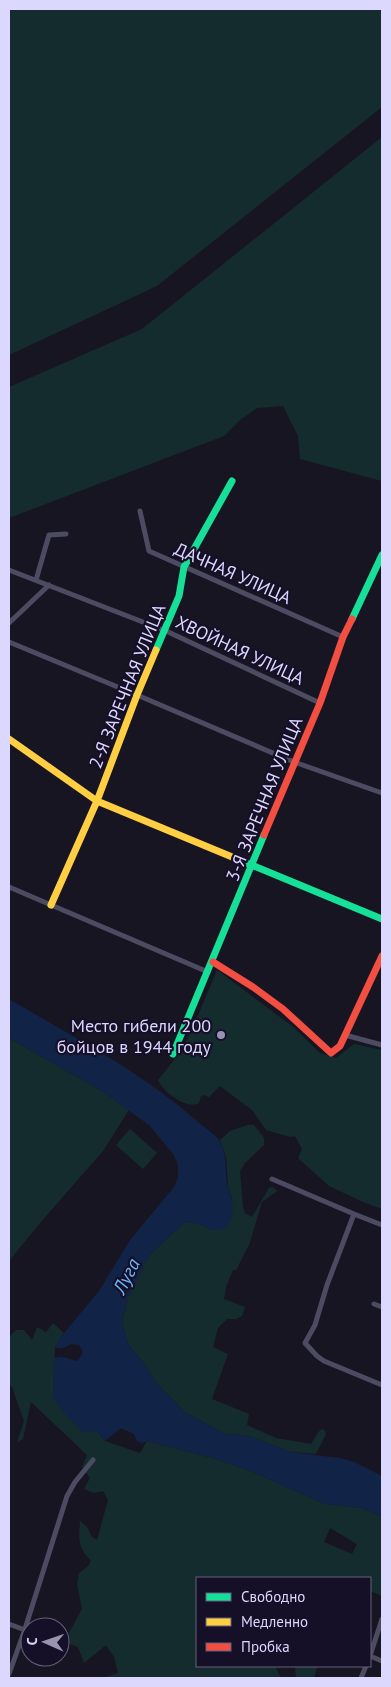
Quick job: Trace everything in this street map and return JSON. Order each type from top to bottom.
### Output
[{"type":"street","name":"2-Я ЗАРЕЧНАЯ УЛИЦА","points":[[51,905],[97,801],[138,695],[180,596],[184,567],[232,481]]},
{"type":"street","name":"ДАЧНАЯ УЛИЦА","points":[[140,512],[149,551],[343,636]]},
{"type":"street","points":[[36,580],[49,535],[66,534]]},
{"type":"street","name":"3-Я ЗАРЕЧНАЯ УЛИЦА","points":[[173,1054],[320,703],[343,636],[382,555]]},
{"type":"street","name":"ХВОЙНАЯ УЛИЦА","points":[[9,570],[166,631],[320,703]]},
{"type":"street","points":[[9,623],[49,585]]},
{"type":"street","points":[[9,642],[294,762],[382,793]]},
{"type":"street","points":[[9,739],[97,801],[382,919]]},
{"type":"street","points":[[9,887],[208,972]]},
{"type":"street","points":[[213,962],[253,987],[283,1009],[331,1053],[340,1046],[382,956]]},
{"type":"street","points":[[345,1035],[382,1044]]},
{"type":"street","points":[[272,1179],[382,1225]]},
{"type":"street","points":[[354,1214],[315,1325],[305,1343],[324,1361],[382,1385]]},
{"type":"street","points":[[374,1304],[382,1307]]},
{"type":"street","points":[[29,1617],[67,1496],[75,1482],[93,1460]]},
{"type":"street","points":[[371,1653],[382,1619]]},
{"type":"street","points":[[9,1674],[20,1644]]},
{"type":"green space","points":[[9,9],[382,9],[382,107],[157,286],[9,355]]},
{"type":"green space","points":[[382,137],[382,481],[300,459],[298,436],[283,406],[257,408],[240,420],[224,436],[9,518],[9,387],[142,329]]},
{"type":"green space","points":[[217,970],[292,1026],[320,1053],[336,1058],[354,1044],[382,1050],[382,1209],[329,1186],[298,1158],[302,1149],[295,1136],[290,1137],[266,1130],[252,1110],[220,1086],[209,1097],[201,1096],[199,1103],[194,1105],[176,1099],[161,1085],[158,1080],[182,1050]]},
{"type":"green space","points":[[9,1038],[102,1091],[129,1110],[103,1151],[9,1261]]},
{"type":"green space","points":[[254,1125],[262,1135],[264,1145],[245,1163],[240,1171],[245,1213],[252,1217],[269,1188],[273,1187],[277,1191],[262,1202],[249,1245],[236,1270],[233,1270],[226,1287],[224,1299],[245,1307],[242,1316],[236,1319],[227,1319],[218,1328],[213,1347],[228,1354],[212,1399],[249,1414],[247,1425],[276,1438],[311,1444],[320,1430],[324,1429],[326,1434],[316,1454],[290,1452],[250,1436],[225,1434],[184,1412],[156,1383],[146,1366],[128,1344],[122,1322],[128,1298],[150,1254],[184,1223],[198,1223],[212,1230],[232,1198],[228,1187],[226,1156],[220,1140],[230,1131]]},
{"type":"green space","points":[[130,1129],[157,1153],[143,1169],[116,1145]]},
{"type":"green space","points":[[53,1323],[64,1333],[55,1347],[53,1398],[98,1432],[105,1441],[140,1453],[147,1441],[213,1458],[253,1472],[325,1504],[361,1508],[382,1516],[382,1596],[371,1591],[371,1577],[196,1577],[196,1667],[276,1667],[281,1678],[103,1678],[118,1673],[114,1657],[106,1645],[84,1663],[78,1647],[70,1644],[70,1631],[82,1609],[77,1584],[79,1573],[91,1561],[81,1547],[80,1521],[87,1527],[92,1537],[97,1540],[108,1500],[103,1491],[94,1493],[84,1489],[90,1478],[82,1467],[87,1455],[31,1402],[23,1439],[17,1442],[24,1421],[12,1387],[9,1385],[10,1336],[16,1330],[24,1330],[32,1340],[37,1327],[46,1332]],"holes":[[[330,1528],[357,1544],[352,1554],[324,1542]]]},
{"type":"green space","points":[[295,1667],[316,1667],[314,1678],[296,1678]]},
{"type":"water","name":"Луга","points":[[9,999],[106,1056],[154,1087],[213,1134],[223,1148],[226,1178],[233,1210],[230,1222],[226,1227],[213,1230],[197,1223],[184,1223],[150,1254],[128,1298],[122,1322],[128,1344],[146,1366],[156,1383],[184,1412],[225,1434],[250,1436],[290,1452],[340,1458],[354,1462],[382,1476],[382,1516],[361,1508],[325,1504],[253,1472],[213,1458],[147,1441],[142,1443],[137,1441],[134,1434],[121,1428],[105,1441],[98,1432],[83,1432],[53,1398],[54,1359],[63,1357],[78,1361],[83,1352],[79,1345],[71,1344],[59,1348],[55,1347],[56,1345],[99,1291],[130,1240],[174,1187],[178,1178],[178,1166],[174,1155],[150,1126],[102,1091],[9,1038]]},
{"type":"traffic: fast","points":[[156,650],[179,596],[184,567],[232,481]]},
{"type":"traffic: fast","points":[[352,619],[382,555]]},
{"type":"traffic: fast","points":[[173,1054],[264,835]]},
{"type":"traffic: fast","points":[[237,859],[382,919]]},
{"type":"traffic: slow","points":[[51,905],[97,801],[156,650]]},
{"type":"traffic: slow","points":[[9,739],[97,801],[237,859]]},
{"type":"traffic: jam","points":[[264,835],[320,703],[343,637],[352,619]]},
{"type":"traffic: jam","points":[[213,962],[253,987],[283,1009],[331,1053],[340,1046],[382,956]]},
{"type":"place","name":"Место гибели 200 бойцов в 1944 году","points":[[221,1035]]}]
